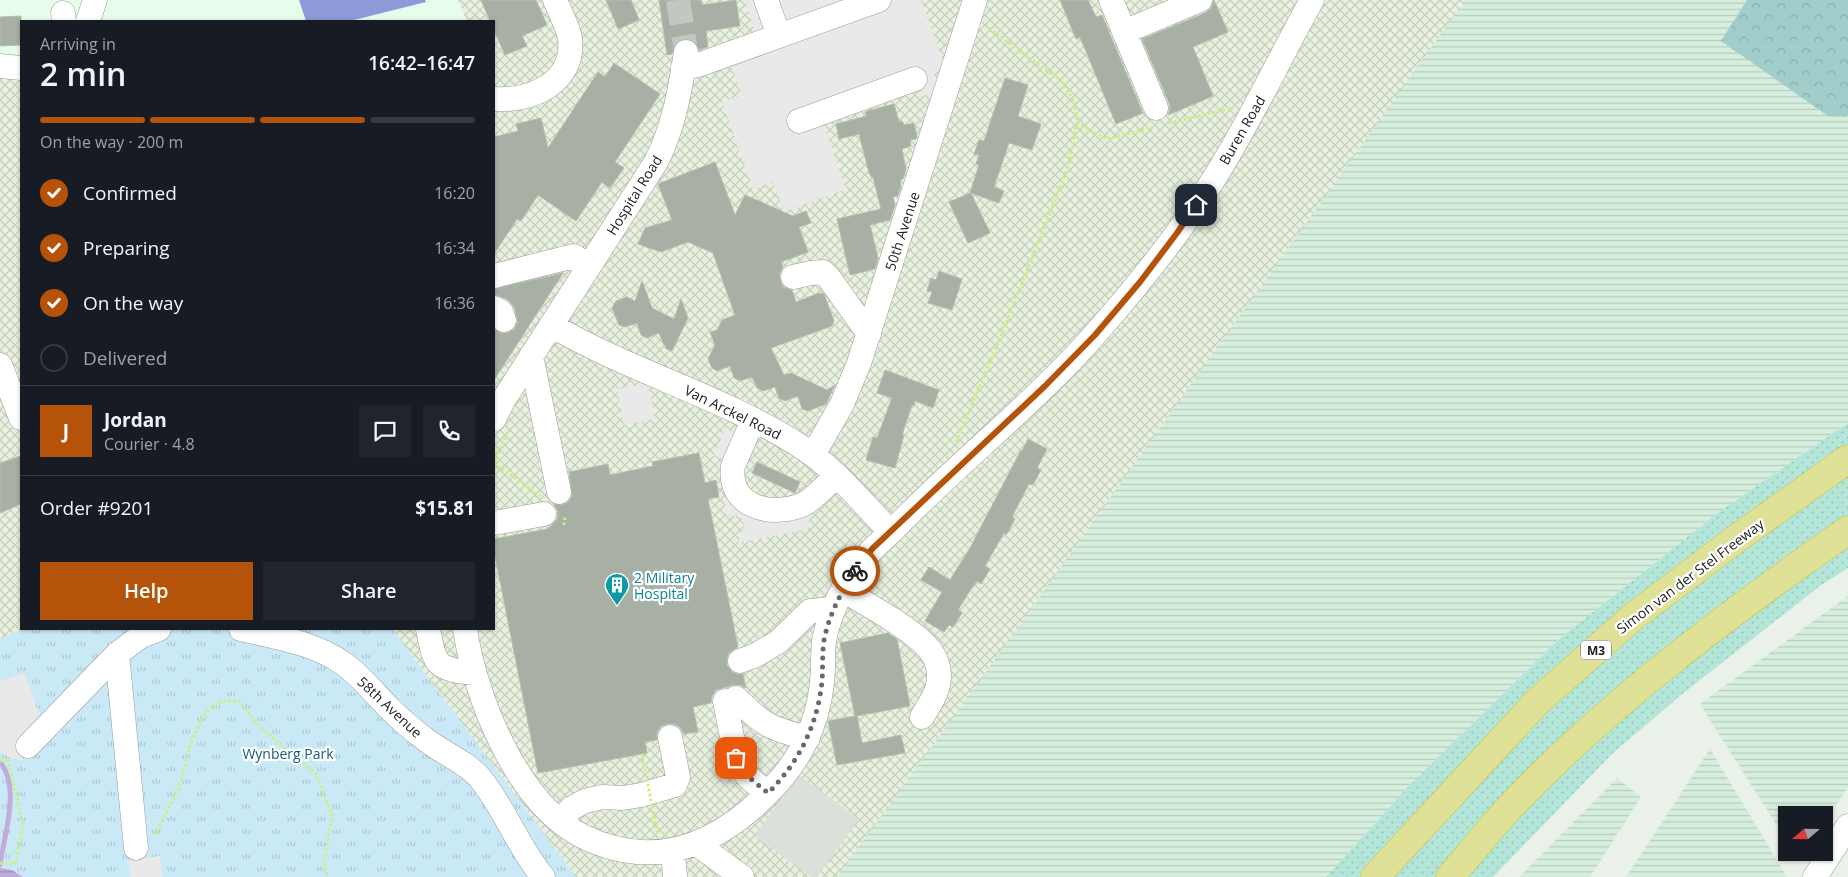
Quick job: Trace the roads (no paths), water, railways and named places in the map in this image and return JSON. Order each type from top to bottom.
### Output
[{"type":"highway","name":"Simon van der Stel Freeway","points":[[1375,877],[1538,701],[1634,616],[1848,458]]},
{"type":"highway","points":[[1450,877],[1512,806],[1580,738],[1673,659],[1772,583],[1848,530]]},
{"type":"street","points":[[88,20],[95,0]]},
{"type":"street","points":[[495,99],[516,100],[528,96],[547,87],[561,75],[569,56],[570,38],[555,0]]},
{"type":"street","points":[[766,0],[779,36],[879,0]]},
{"type":"street","points":[[1111,0],[1156,108]]},
{"type":"street","points":[[1124,32],[1167,6],[1200,0]]},
{"type":"street","name":"Buren Road","points":[[465,630],[474,672],[496,735],[540,802],[574,832],[596,843],[612,848],[646,853],[666,845],[697,844],[725,830],[748,813],[791,768],[808,738],[818,708],[822,681],[824,640],[839,600],[858,566],[872,549],[1045,386],[1095,335],[1140,282],[1177,233],[1215,177],[1258,103],[1312,0]]},
{"type":"street","name":"50th Avenue","points":[[813,455],[842,404],[869,334],[973,7]]},
{"type":"street","name":"Hospital Road","points":[[495,417],[504,398],[642,184],[666,143],[672,124],[684,60],[701,64],[779,36]]},
{"type":"street","points":[[0,66],[20,68]]},
{"type":"street","points":[[799,121],[915,79]]},
{"type":"street","points":[[495,275],[574,256],[589,266]]},
{"type":"street","points":[[792,277],[823,272],[869,334]]},
{"type":"street","name":"Van Arckel Road","points":[[551,325],[589,346],[752,420],[789,439],[813,455],[891,532]]},
{"type":"street","points":[[531,356],[559,492]]},
{"type":"street","points":[[0,365],[20,415]]},
{"type":"street","points":[[752,420],[733,466],[732,473],[734,486],[752,505],[770,511],[788,510],[797,507],[814,497],[836,476]]},
{"type":"street","points":[[495,523],[544,514]]},
{"type":"street","points":[[740,661],[760,653],[778,642],[810,611],[839,600],[868,604],[919,638],[931,650],[937,666],[937,691],[922,717]]},
{"type":"street","points":[[28,746],[117,654],[141,636],[156,630]]},
{"type":"street","name":"58th Avenue","points":[[245,630],[314,648],[344,664],[426,740],[466,765],[480,778],[531,863],[543,877]]},
{"type":"street","points":[[428,630],[437,663],[444,668],[474,672]]},
{"type":"street","points":[[117,654],[136,848]]},
{"type":"street","points":[[768,793],[747,776],[738,765],[731,699],[766,724],[781,731],[808,738]]},
{"type":"street","points":[[560,821],[572,808],[585,801],[602,797],[623,798],[641,795],[675,785],[678,777],[670,737]]},
{"type":"street","points":[[1815,877],[1848,826]]},
{"type":"street","points":[[697,844],[742,877]]},
{"type":"street","points":[[666,845],[674,877]]},
{"type":"waterway","points":[[0,762],[6,772],[10,798],[0,865]]},
{"type":"tunnel","points":[[678,0],[686,52]]},
{"type":"place","name":"2 Military Hospital","points":[[617,606]]},
{"type":"park label","name":"Wynberg Park","points":[[288,753]]}]
